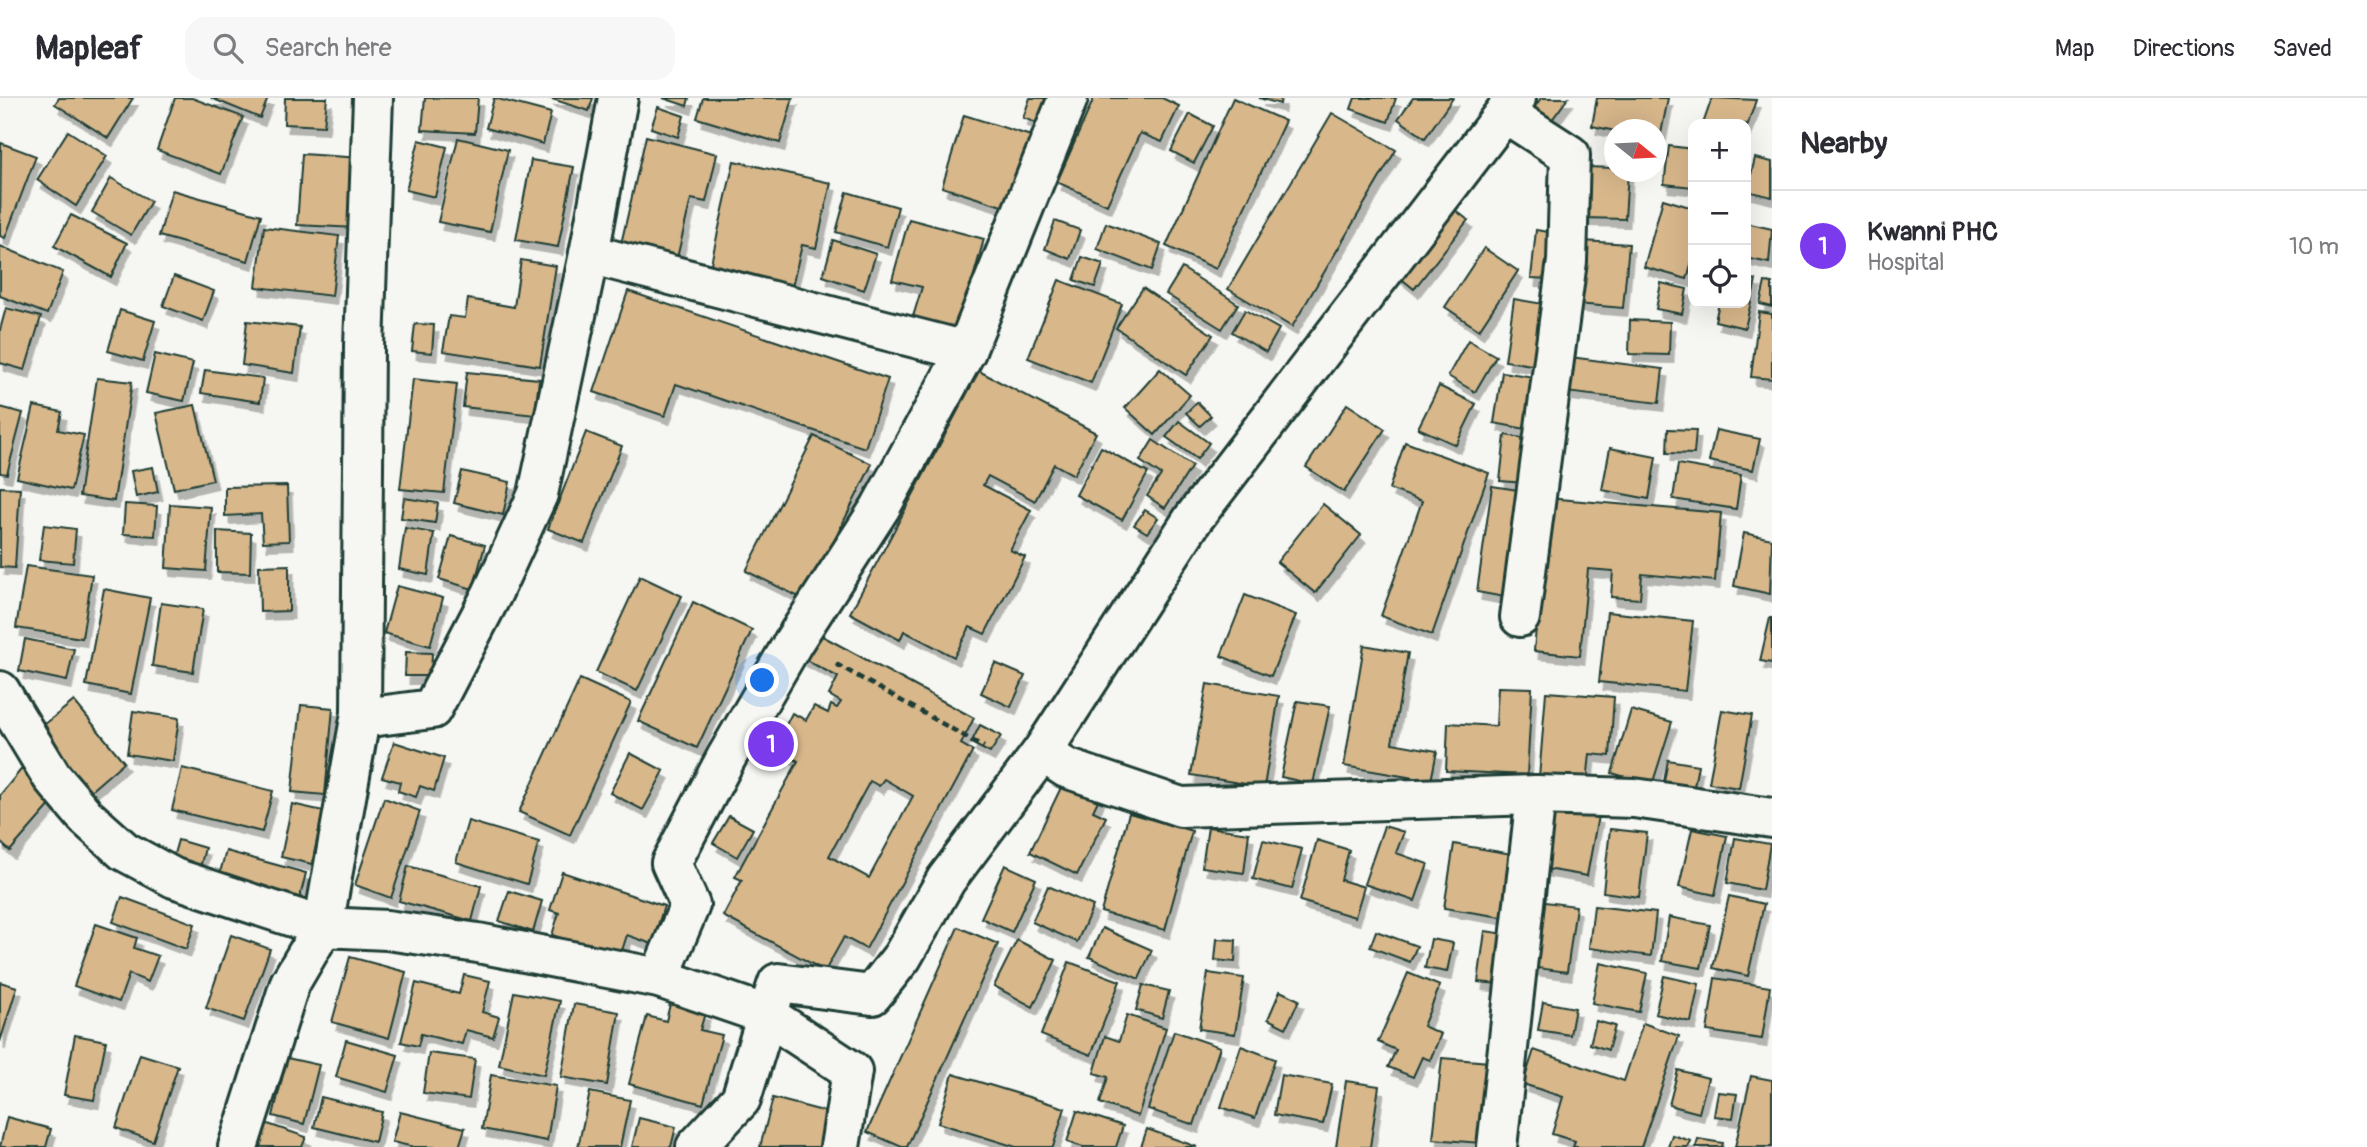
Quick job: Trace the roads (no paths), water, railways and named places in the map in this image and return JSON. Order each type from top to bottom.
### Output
[{"type":"street","points":[[238,1147],[290,984],[323,927],[361,713],[365,346],[373,98]]},
{"type":"street","points":[[361,713],[378,716],[432,709],[492,594],[538,494],[589,254],[618,98]]},
{"type":"street","points":[[659,978],[690,905],[671,863],[726,758],[794,641],[880,508],[966,351],[1068,98]]},
{"type":"street","points":[[696,1147],[741,1099],[778,984],[872,995],[902,957],[946,880],[1035,762],[1193,519],[1511,105],[1570,155],[1567,261],[1520,617]]},
{"type":"street","points":[[589,254],[966,351]]},
{"type":"street","points":[[0,691],[52,777],[86,817],[124,851],[174,878],[323,927],[387,930],[478,943],[659,978],[767,1015],[852,1071],[840,1147]]},
{"type":"street","points":[[1035,762],[1066,768],[1181,807],[1536,795],[1634,797],[1772,818]]},
{"type":"street","points":[[1497,1147],[1536,795]]},
{"type":"place","name":"Kwanni PHC","points":[[771,744]]}]
